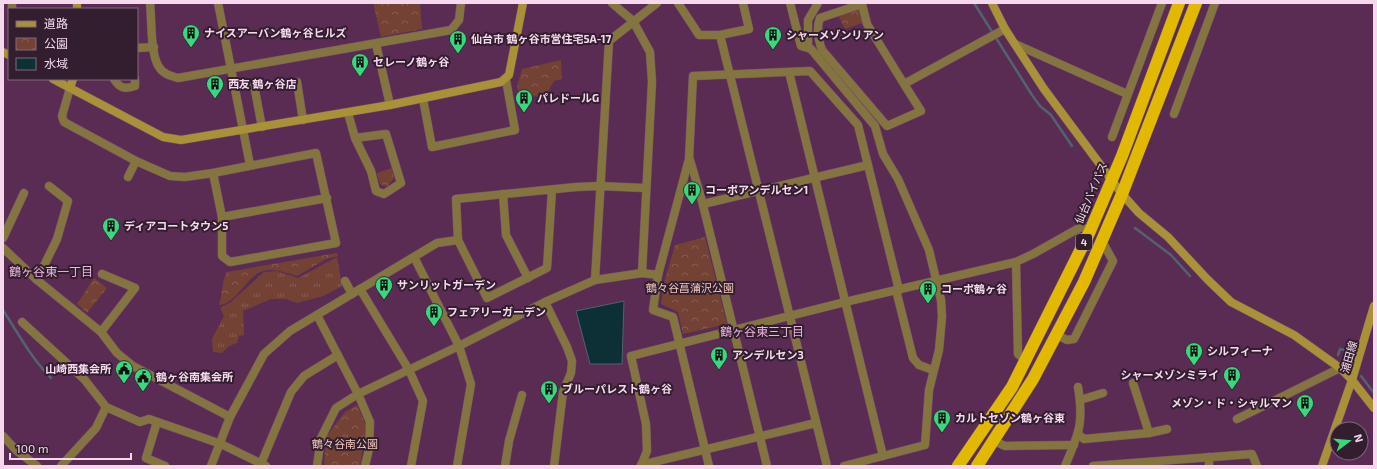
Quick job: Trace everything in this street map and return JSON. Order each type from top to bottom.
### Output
[{"type":"highway","name":"仙台バイパス","points":[[958,466],[1012,387],[1090,231],[1178,3]]},
{"type":"highway","name":"4","points":[[979,465],[1019,402],[1057,335],[1084,282],[1122,194],[1196,3]]},
{"type":"street","points":[[150,3],[156,60],[160,69],[168,75],[178,78],[451,30],[459,20],[461,3]]},
{"type":"street","points":[[218,3],[250,165]]},
{"type":"street","points":[[422,98],[432,146],[515,130],[506,80],[509,75],[523,3]]},
{"type":"street","points":[[612,3],[617,5],[633,21],[650,52],[652,82],[645,188],[642,273]]},
{"type":"street","points":[[595,280],[599,186],[609,41],[658,3]]},
{"type":"street","points":[[678,3],[699,35],[720,35],[749,28],[742,3]]},
{"type":"street","points":[[790,3],[801,46],[808,47]]},
{"type":"street","points":[[818,3],[808,20],[808,47],[875,126],[883,154],[898,179],[929,250],[941,300],[942,317],[939,350],[929,390],[925,445],[844,466]]},
{"type":"street","points":[[992,3],[1015,44],[1044,89],[1122,194],[1139,213],[1168,237],[1207,279],[1231,302],[1294,335],[1340,368],[1352,380],[1322,466]]},
{"type":"street","points":[[1112,137],[1162,3]]},
{"type":"street","points":[[1174,114],[1215,3]]},
{"type":"street","points":[[862,4],[868,24],[904,84],[921,111],[887,126],[822,50],[819,41],[818,24],[820,18],[862,4]]},
{"type":"street","points":[[904,84],[1006,29]]},
{"type":"street","points":[[720,35],[827,466]]},
{"type":"street","points":[[376,44],[390,105]]},
{"type":"street","points":[[1015,44],[1127,94]]},
{"type":"street","points":[[138,48],[154,47]]},
{"type":"street","points":[[709,466],[673,317],[653,310],[658,275],[689,159],[693,76],[810,71],[858,125],[913,358],[919,365],[933,370]]},
{"type":"street","points":[[790,72],[883,456]]},
{"type":"street","points":[[55,80],[171,140],[181,140],[348,113],[506,80]]},
{"type":"street","points":[[72,80],[62,116],[64,122],[136,161],[170,176],[186,177],[213,173],[316,153],[336,244],[230,262],[222,256],[222,217],[213,173]]},
{"type":"street","points":[[115,80],[118,85],[125,88],[135,86],[135,80]]},
{"type":"street","points":[[254,85],[260,94],[262,127]]},
{"type":"street","points":[[300,85],[303,120]]},
{"type":"street","points":[[348,113],[355,138],[371,171],[376,191],[384,194],[400,183],[386,134],[355,138]]},
{"type":"street","points":[[689,159],[703,204],[767,466]]},
{"type":"street","points":[[128,177],[136,161]]},
{"type":"street","points":[[703,204],[758,189],[815,178],[868,165]]},
{"type":"street","points":[[37,280],[57,240],[68,201],[49,186]]},
{"type":"street","points":[[552,190],[547,268],[487,298],[458,240],[456,199],[503,194],[599,186],[645,188]]},
{"type":"street","points":[[3,238],[24,193]]},
{"type":"street","points":[[503,194],[506,235],[528,278]]},
{"type":"street","points":[[222,217],[326,198]]},
{"type":"street","points":[[816,423],[646,465],[646,424],[631,356],[845,302],[1016,262],[1081,227],[1090,231]]},
{"type":"street","points":[[211,466],[221,444],[230,417],[264,354],[290,331],[437,243],[458,240]]},
{"type":"street","points":[[1057,335],[1067,340],[1074,339],[1087,316],[1113,261],[1102,241]]},
{"type":"street","points":[[3,248],[37,280],[101,332],[117,353],[133,366],[230,417]]},
{"type":"street","points":[[414,258],[459,346],[471,384],[457,466]]},
{"type":"street","points":[[1016,262],[1018,354],[1026,361]]},
{"type":"street","points":[[317,466],[321,438],[336,408],[358,394],[459,346],[545,302],[595,280],[642,273],[658,275]]},
{"type":"street","points":[[101,332],[136,288],[102,274]]},
{"type":"street","points":[[345,281],[356,292],[408,370],[423,401],[411,466]]},
{"type":"street","points":[[545,302],[567,347],[572,361],[571,373],[563,392],[554,466]]},
{"type":"street","name":"浦田線","points":[[1374,306],[1352,380],[1374,408]]},
{"type":"street","points":[[318,315],[358,394],[370,422],[369,449],[365,466]]},
{"type":"street","points":[[22,322],[84,379],[106,407],[140,422],[149,419],[221,444],[262,466],[291,392],[304,376],[338,355]]},
{"type":"street","points":[[1237,419],[1340,368]]},
{"type":"street","points":[[1065,466],[1078,434],[1082,416],[1078,387]]},
{"type":"street","points":[[1133,388],[1149,433]]},
{"type":"street","points":[[1080,400],[1103,393]]},
{"type":"street","points":[[505,466],[509,441],[522,395]]},
{"type":"street","points":[[61,466],[96,428],[106,407]]},
{"type":"street","points":[[157,422],[146,458],[165,466]]},
{"type":"street","points":[[1078,434],[1084,439],[1168,430]]},
{"type":"street","points":[[3,436],[17,451],[37,466]]},
{"type":"street","points":[[994,441],[1005,446],[1074,445]]},
{"type":"street","points":[[1093,466],[1144,464],[1252,454],[1258,466]]},
{"type":"street","points":[[1209,457],[1209,466]]},
{"type":"green space","points":[[373,3],[420,3],[422,29],[381,37]]},
{"type":"green space","points":[[856,9],[862,11],[865,22],[845,29],[838,15]]},
{"type":"green space","points":[[561,60],[562,79],[554,81],[546,95],[539,97],[519,93],[517,87],[522,69]]},
{"type":"green space","points":[[392,168],[394,178],[387,187],[380,184],[377,173]]},
{"type":"green space","name":"鶴々谷菖蒲沢公園","points":[[705,237],[727,324],[683,334],[678,312],[661,304],[664,283],[675,245]]},
{"type":"green space","points":[[337,253],[338,256],[326,259],[297,276],[274,270],[260,272],[255,275],[230,301],[219,305],[227,272]]},
{"type":"green space","points":[[337,257],[342,286],[323,296],[297,303],[286,299],[271,299],[243,311],[244,335],[239,336],[237,343],[229,346],[222,353],[213,352],[212,339],[224,316],[220,308],[231,302],[264,272],[277,271],[298,278]]},
{"type":"green space","points":[[94,278],[107,288],[87,313],[77,304]]},
{"type":"green space","name":"鶴々谷南公園","points":[[357,405],[366,425],[360,466],[324,466],[326,437],[345,412]]},
{"type":"water","points":[[624,301],[622,364],[590,364],[576,311]]},
{"type":"waterway","points":[[974,3],[1032,95],[1040,106],[1051,115],[1072,146]]},
{"type":"waterway","points":[[1135,228],[1171,255],[1190,276]]},
{"type":"waterway","points":[[3,310],[31,354],[51,378]]},
{"type":"waterway","points":[[1338,355],[1340,349],[1349,351]]},
{"type":"waterway","points":[[1361,376],[1374,393]]},
{"type":"place","name":"ナイスアーバン鶴ヶ谷ヒルズ","points":[[191,48]]},
{"type":"place","name":"シャーメゾンリアン","points":[[773,50]]},
{"type":"place","name":"仙台市 鶴ヶ谷市営住宅5A-17","points":[[458,54]]},
{"type":"place","name":"セレーノ鶴ヶ谷","points":[[360,77]]},
{"type":"place","name":"西友 鶴ヶ谷店","points":[[215,99]]},
{"type":"place","name":"パレドールG","points":[[524,113]]},
{"type":"place","name":"コーポアンデルセン1","points":[[692,205]]},
{"type":"place","name":"ディアコートタウン5","points":[[111,241]]},
{"type":"place","name":"サンリットガーデン","points":[[384,300]]},
{"type":"place","name":"コーポ鶴ヶ谷","points":[[928,304]]},
{"type":"place","name":"フェアリーガーデン","points":[[434,327]]},
{"type":"place","name":"シルフィーナ","points":[[1194,366]]},
{"type":"place","name":"アンデルセン3","points":[[719,370]]},
{"type":"place","name":"山崎西集会所","points":[[124,384]]},
{"type":"place","name":"シャーメゾンミライ","points":[[1232,390]]},
{"type":"place","name":"鶴ヶ谷南集会所","points":[[143,392]]},
{"type":"place","name":"ブルーパレスト鶴ヶ谷","points":[[549,404]]},
{"type":"place","name":"メゾン・ド・シャルマン","points":[[1305,418]]},
{"type":"place","name":"カルトセゾン鶴ヶ谷東","points":[[942,433]]},
{"type":"district","name":"鶴ヶ谷東一丁目","points":[[51,272]]},
{"type":"district","name":"鶴ヶ谷東三丁目","points":[[762,332]]}]
